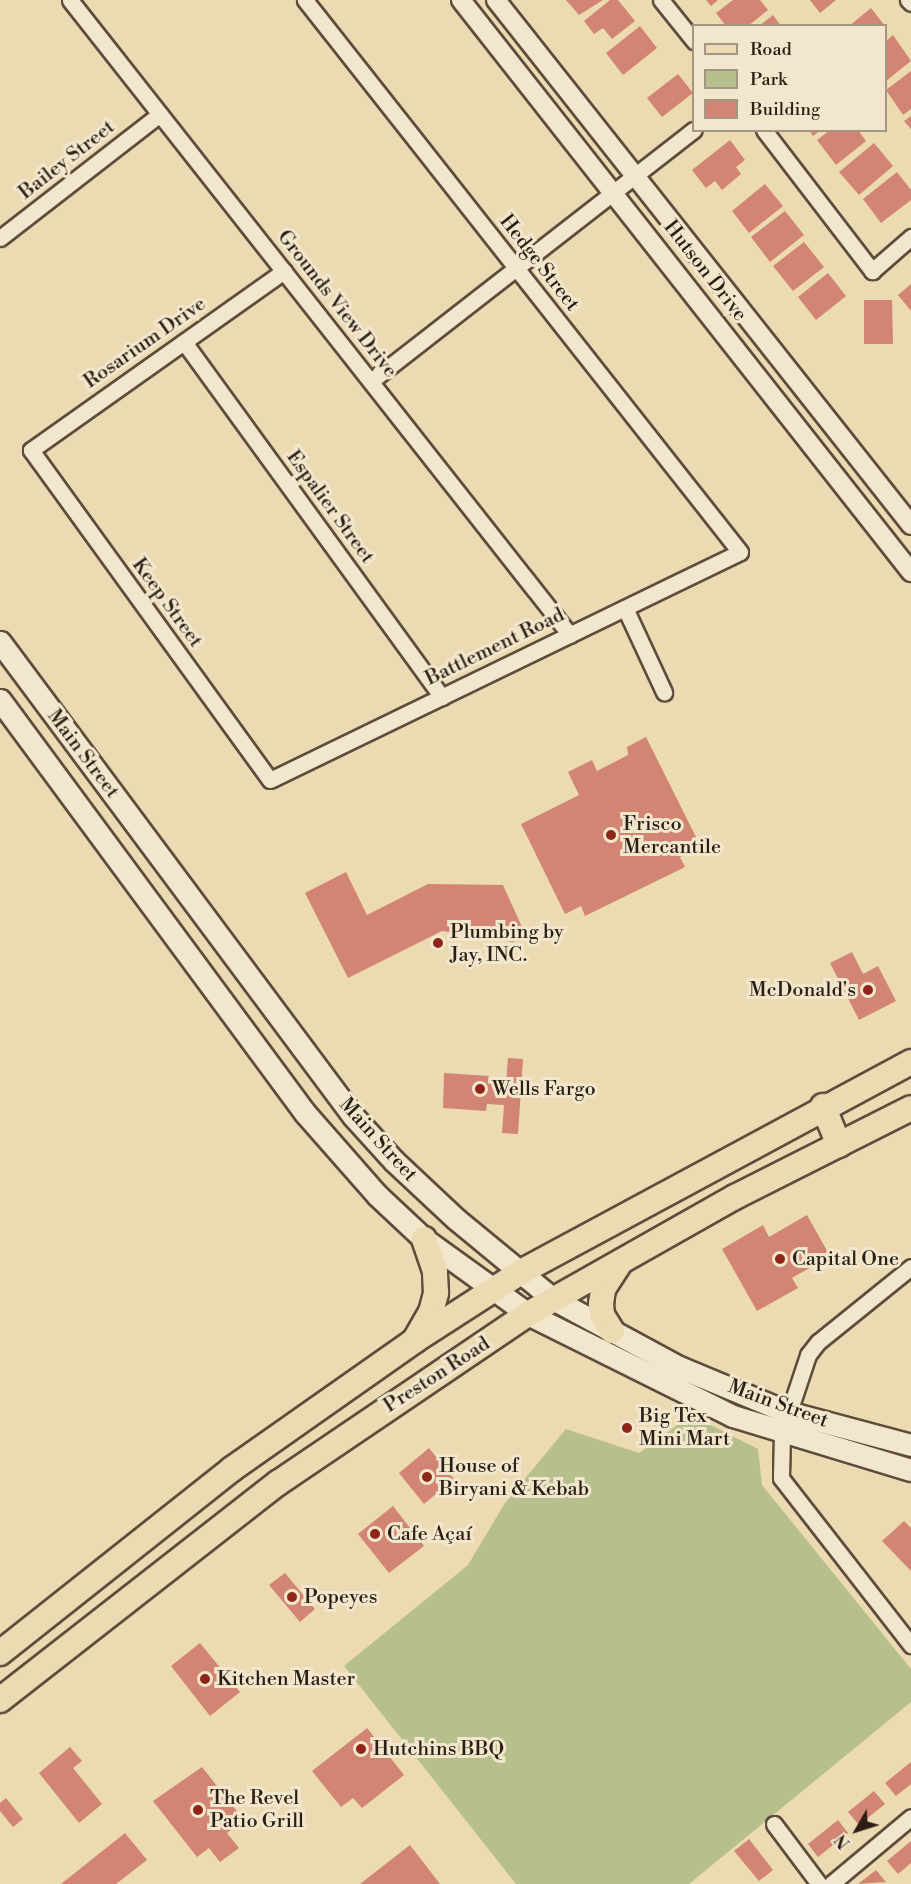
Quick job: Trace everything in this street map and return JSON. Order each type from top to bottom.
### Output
[{"type":"main road","name":"Main Street","points":[[0,642],[223,941],[380,1146],[456,1219],[553,1299],[785,1423],[911,1470]]},
{"type":"main road","name":"Main Street","points":[[0,700],[335,1150],[424,1239],[528,1314],[733,1416],[911,1445]]},
{"type":"main road","points":[[194,962],[223,941]]},
{"type":"main road","name":"Preston Road","points":[[0,1653],[232,1469],[414,1341],[521,1272],[823,1106],[911,1062]]},
{"type":"main road","points":[[823,1106],[840,1145]]},
{"type":"main road","name":"Preston Road","points":[[0,1700],[287,1477],[528,1314],[735,1197],[911,1108]]},
{"type":"main road","points":[[414,1341],[431,1312],[436,1293],[435,1271],[424,1239]]},
{"type":"main road","points":[[612,1331],[602,1315],[603,1289],[622,1260]]},
{"type":"main road","points":[[116,1559],[140,1589]]},
{"type":"street","name":"Grounds View Drive","points":[[70,0],[570,635]]},
{"type":"street","name":"Hedge Street","points":[[304,0],[740,552]]},
{"type":"street","name":"Hutson Drive","points":[[460,0],[615,192],[911,572]]},
{"type":"street","name":"Hutson Drive","points":[[496,0],[906,519]]},
{"type":"street","points":[[661,0],[692,40]]},
{"type":"street","name":"Bailey Street","points":[[0,238],[160,114]]},
{"type":"street","points":[[371,381],[692,132]]},
{"type":"street","points":[[766,132],[872,271],[911,237]]},
{"type":"street","name":"Rosarium Drive","points":[[31,450],[284,271]]},
{"type":"street","name":"Espalier Street","points":[[184,342],[442,697]]},
{"type":"street","name":"Keep Street","points":[[31,450],[270,780]]},
{"type":"street","points":[[879,533],[906,519]]},
{"type":"street","name":"Battlement Road","points":[[270,780],[740,552]]},
{"type":"street","points":[[626,608],[664,692]]},
{"type":"street","points":[[911,1267],[818,1342],[808,1354],[785,1423],[781,1478],[911,1645]]},
{"type":"street","points":[[831,1884],[911,1817]]},
{"type":"street","points":[[774,1824],[819,1884]]},
{"type":"green space","points":[[691,1415],[758,1449],[762,1485],[911,1669],[911,1702],[689,1884],[516,1884],[344,1666],[468,1565],[505,1503],[566,1429],[639,1453]]},
{"type":"building","points":[[566,0],[603,0],[579,15]]},
{"type":"building","points":[[610,0],[618,0],[635,21],[612,39],[603,28],[594,34],[584,21]]},
{"type":"building","points":[[706,0],[718,0],[711,6]]},
{"type":"building","points":[[733,0],[760,0],[768,10],[750,24],[724,24],[716,13]]},
{"type":"building","points":[[810,0],[836,0],[820,13]]},
{"type":"building","points":[[871,8],[883,24],[851,24]]},
{"type":"building","points":[[773,15],[780,24],[762,24]]},
{"type":"building","points":[[640,26],[657,48],[623,75],[606,53]]},
{"type":"building","points":[[893,35],[911,61],[887,80],[887,40]]},
{"type":"building","points":[[911,71],[911,109],[903,115],[887,89]]},
{"type":"building","points":[[678,74],[692,92],[662,117],[647,98]]},
{"type":"building","points":[[911,116],[911,129],[904,121]]},
{"type":"building","points":[[827,132],[859,132],[866,141],[836,165],[817,140]]},
{"type":"building","points":[[730,140],[745,160],[736,167],[741,174],[722,190],[715,181],[706,188],[692,170]]},
{"type":"building","points":[[874,143],[893,166],[859,195],[839,172]]},
{"type":"building","points":[[897,172],[911,190],[911,200],[881,223],[863,199]]},
{"type":"building","points":[[765,184],[783,206],[749,233],[732,211]]},
{"type":"building","points":[[785,211],[804,235],[770,262],[751,237]]},
{"type":"building","points":[[804,242],[824,267],[793,291],[773,266]]},
{"type":"building","points":[[828,273],[846,296],[816,320],[798,297]]},
{"type":"building","points":[[911,284],[911,311],[898,295]]},
{"type":"building","points":[[864,300],[892,300],[893,344],[864,344]]},
{"type":"building","name":"Frisco Mercantile","points":[[646,737],[701,847],[680,857],[685,867],[585,916],[581,906],[565,914],[521,824],[579,795],[568,772],[592,760],[597,771],[628,755],[627,747]]},
{"type":"building","points":[[346,872],[367,915],[428,884],[503,885],[526,936],[513,942],[442,931],[348,978],[305,893]]},
{"type":"building","points":[[852,952],[863,974],[878,966],[896,1001],[859,1020],[830,963]]},
{"type":"building","points":[[508,1058],[523,1059],[518,1134],[502,1133],[504,1105],[487,1104],[486,1111],[443,1108],[444,1073],[489,1076],[488,1083],[506,1084]]},
{"type":"building","points":[[807,1215],[830,1256],[792,1278],[798,1288],[757,1311],[722,1249],[763,1225],[769,1237]]},
{"type":"building","points":[[429,1448],[454,1479],[424,1504],[399,1473]]},
{"type":"building","points":[[393,1506],[424,1546],[389,1573],[358,1534]]},
{"type":"building","points":[[904,1521],[911,1528],[911,1571],[882,1541]]},
{"type":"building","name":"Popeyes","points":[[285,1573],[315,1609],[300,1622],[269,1585]]},
{"type":"building","name":"Kitchen Master","points":[[200,1643],[240,1692],[210,1716],[171,1666]]},
{"type":"building","name":"Hutchins BBQ","points":[[367,1728],[404,1775],[362,1808],[353,1798],[341,1807],[312,1771]]},
{"type":"building","points":[[70,1747],[82,1761],[73,1768],[102,1804],[79,1823],[39,1773]]},
{"type":"building","points":[[911,1762],[911,1784],[896,1796],[885,1783]]},
{"type":"building","name":"The Revel Patio Grill","points":[[202,1767],[244,1820],[227,1833],[239,1848],[220,1862],[209,1848],[197,1857],[153,1801]]},
{"type":"building","points":[[874,1791],[885,1804],[859,1825],[848,1812]]},
{"type":"building","points":[[6,1798],[23,1819],[13,1827],[0,1811],[0,1803]]},
{"type":"building","points":[[838,1820],[848,1833],[818,1857],[808,1844]]},
{"type":"building","points":[[125,1833],[147,1860],[116,1884],[61,1884]]},
{"type":"building","points":[[749,1839],[773,1870],[759,1881],[734,1851]]},
{"type":"building","points":[[911,1841],[911,1863],[898,1874],[887,1861]]},
{"type":"building","points":[[410,1845],[440,1884],[360,1884]]},
{"type":"building","points":[[876,1870],[886,1882],[858,1884]]},
{"type":"place","name":"Frisco Mercantile","points":[[611,835]]},
{"type":"place","name":"Plumbing by Jay, INC.","points":[[438,943]]},
{"type":"place","name":"McDonald's","points":[[868,990]]},
{"type":"place","name":"Wells Fargo","points":[[480,1089]]},
{"type":"place","name":"Capital One","points":[[780,1259]]},
{"type":"place","name":"Big Tex Mini Mart","points":[[627,1428]]},
{"type":"place","name":"House of Biryani & Kebab","points":[[427,1477]]},
{"type":"place","name":"Cafe Açaí","points":[[375,1534]]},
{"type":"place","name":"Popeyes","points":[[292,1597]]},
{"type":"place","name":"Kitchen Master","points":[[205,1679]]},
{"type":"place","name":"Hutchins BBQ","points":[[361,1749]]},
{"type":"place","name":"The Revel Patio Grill","points":[[198,1810]]}]
